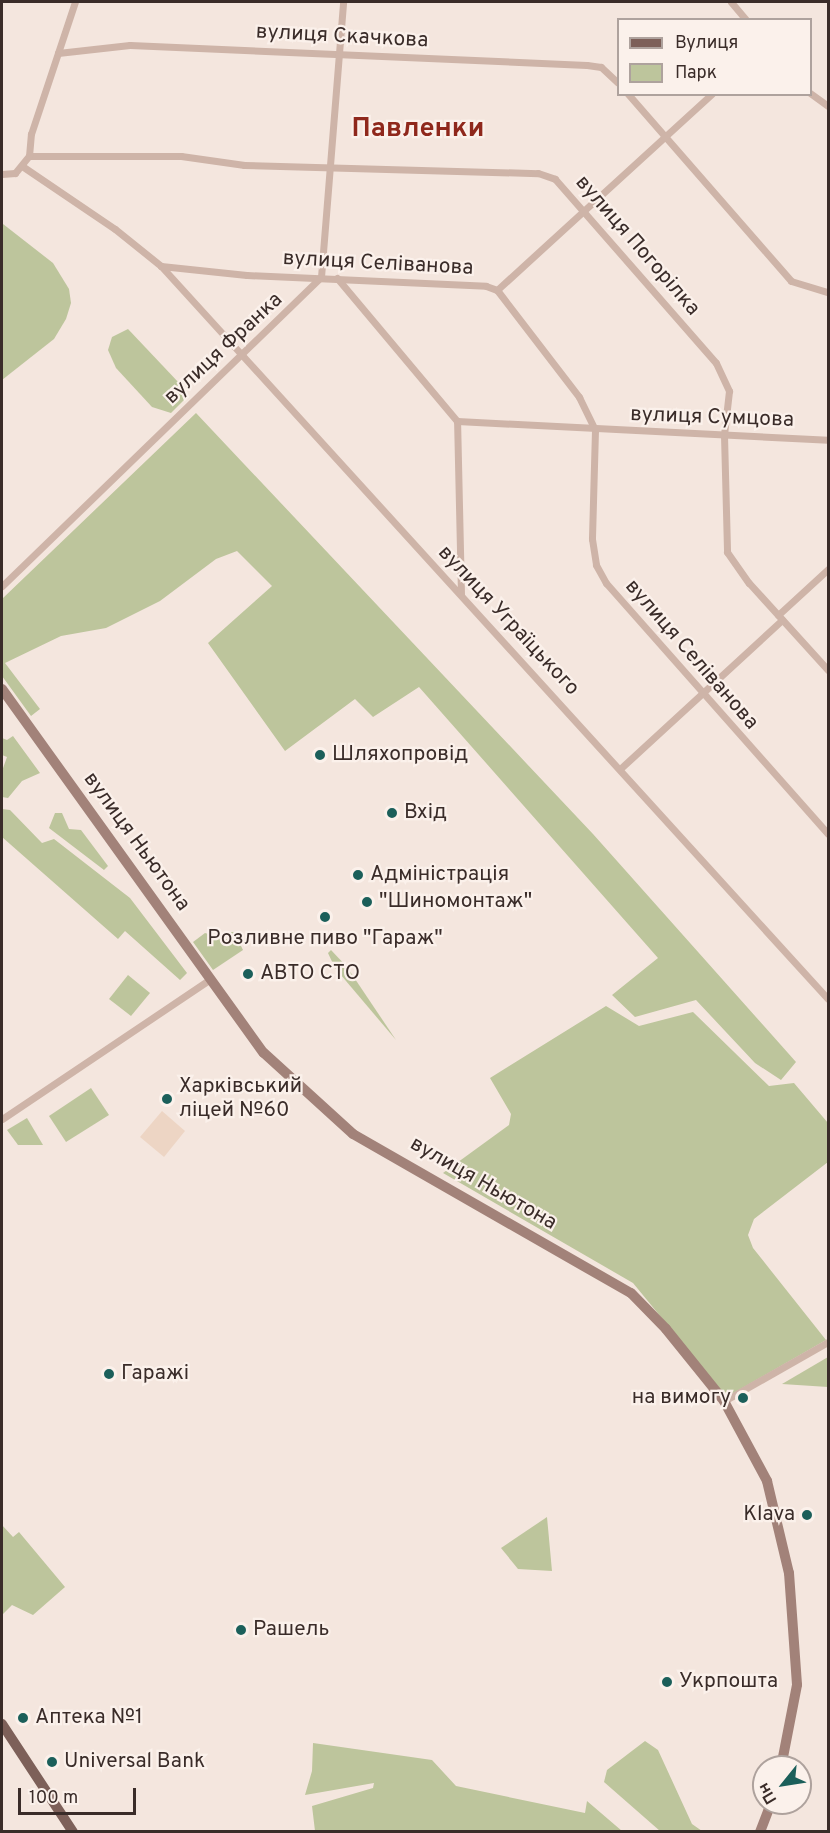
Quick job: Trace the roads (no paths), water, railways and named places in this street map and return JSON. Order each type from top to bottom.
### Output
[{"type":"main road","points":[[2,1724],[73,1832]]},
{"type":"street","points":[[2,174],[15,173],[29,156],[30,134],[75,2]]},
{"type":"street","points":[[321,277],[327,231],[329,164],[344,2]]},
{"type":"street","points":[[731,2],[744,18]]},
{"type":"street","name":"вулиця Скачкова","points":[[58,53],[130,45],[586,65],[601,67],[617,82]]},
{"type":"street","points":[[812,94],[828,106]]},
{"type":"street","points":[[630,96],[791,281],[828,292]]},
{"type":"street","points":[[497,290],[710,96]]},
{"type":"street","name":"вулиця Погорілка","points":[[29,156],[181,156],[244,165],[329,164],[547,175],[584,210],[716,363],[729,391],[724,435],[728,552],[780,617],[828,670]]},
{"type":"street","points":[[22,166],[115,229],[161,266]]},
{"type":"street","name":"вулиця Селіванова","points":[[161,266],[486,286],[497,290],[579,398],[595,430],[592,538],[596,565],[606,583],[828,834]]},
{"type":"street","name":"вулиця Уграїцького","points":[[161,266],[240,357],[621,768],[828,999]]},
{"type":"street","name":"вулиця Франка","points":[[2,586],[321,277]]},
{"type":"street","points":[[337,278],[457,421],[461,594]]},
{"type":"street","name":"вулиця Сумцова","points":[[457,421],[595,430],[828,440]]},
{"type":"street","points":[[621,768],[703,695],[828,569]]},
{"type":"street","name":"вулиця Ньютона","points":[[2,689],[264,1053],[353,1134],[631,1293],[666,1329],[724,1401],[767,1481],[789,1574],[797,1685],[784,1755]]},
{"type":"street","points":[[2,1119],[210,979]]},
{"type":"street","points":[[724,1401],[828,1342]]},
{"type":"street","points":[[760,1832],[766,1815]]},
{"type":"place","name":"Шляхопровід","points":[[320,755]]},
{"type":"place","name":"Вхід","points":[[392,813]]},
{"type":"place","name":"Адміністрація","points":[[358,875]]},
{"type":"place","name":"\"Шиномонтаж\"","points":[[367,902]]},
{"type":"place","name":"Розливне пиво \"Гараж\"","points":[[325,917]]},
{"type":"place","name":"АВТО СТО","points":[[248,974]]},
{"type":"place","name":"Харківський ліцей №60","points":[[167,1099]]},
{"type":"place","name":"Гаражі","points":[[109,1374]]},
{"type":"place","name":"на вимогу","points":[[743,1398]]},
{"type":"place","name":"Klava","points":[[807,1515]]},
{"type":"place","name":"Рашель","points":[[241,1630]]},
{"type":"place","name":"Укрпошта","points":[[667,1682]]},
{"type":"place","name":"Аптека №1","points":[[23,1718]]},
{"type":"place","name":"Universal Bank","points":[[52,1762]]},
{"type":"district","name":"Павленки","points":[[418,130]]}]
